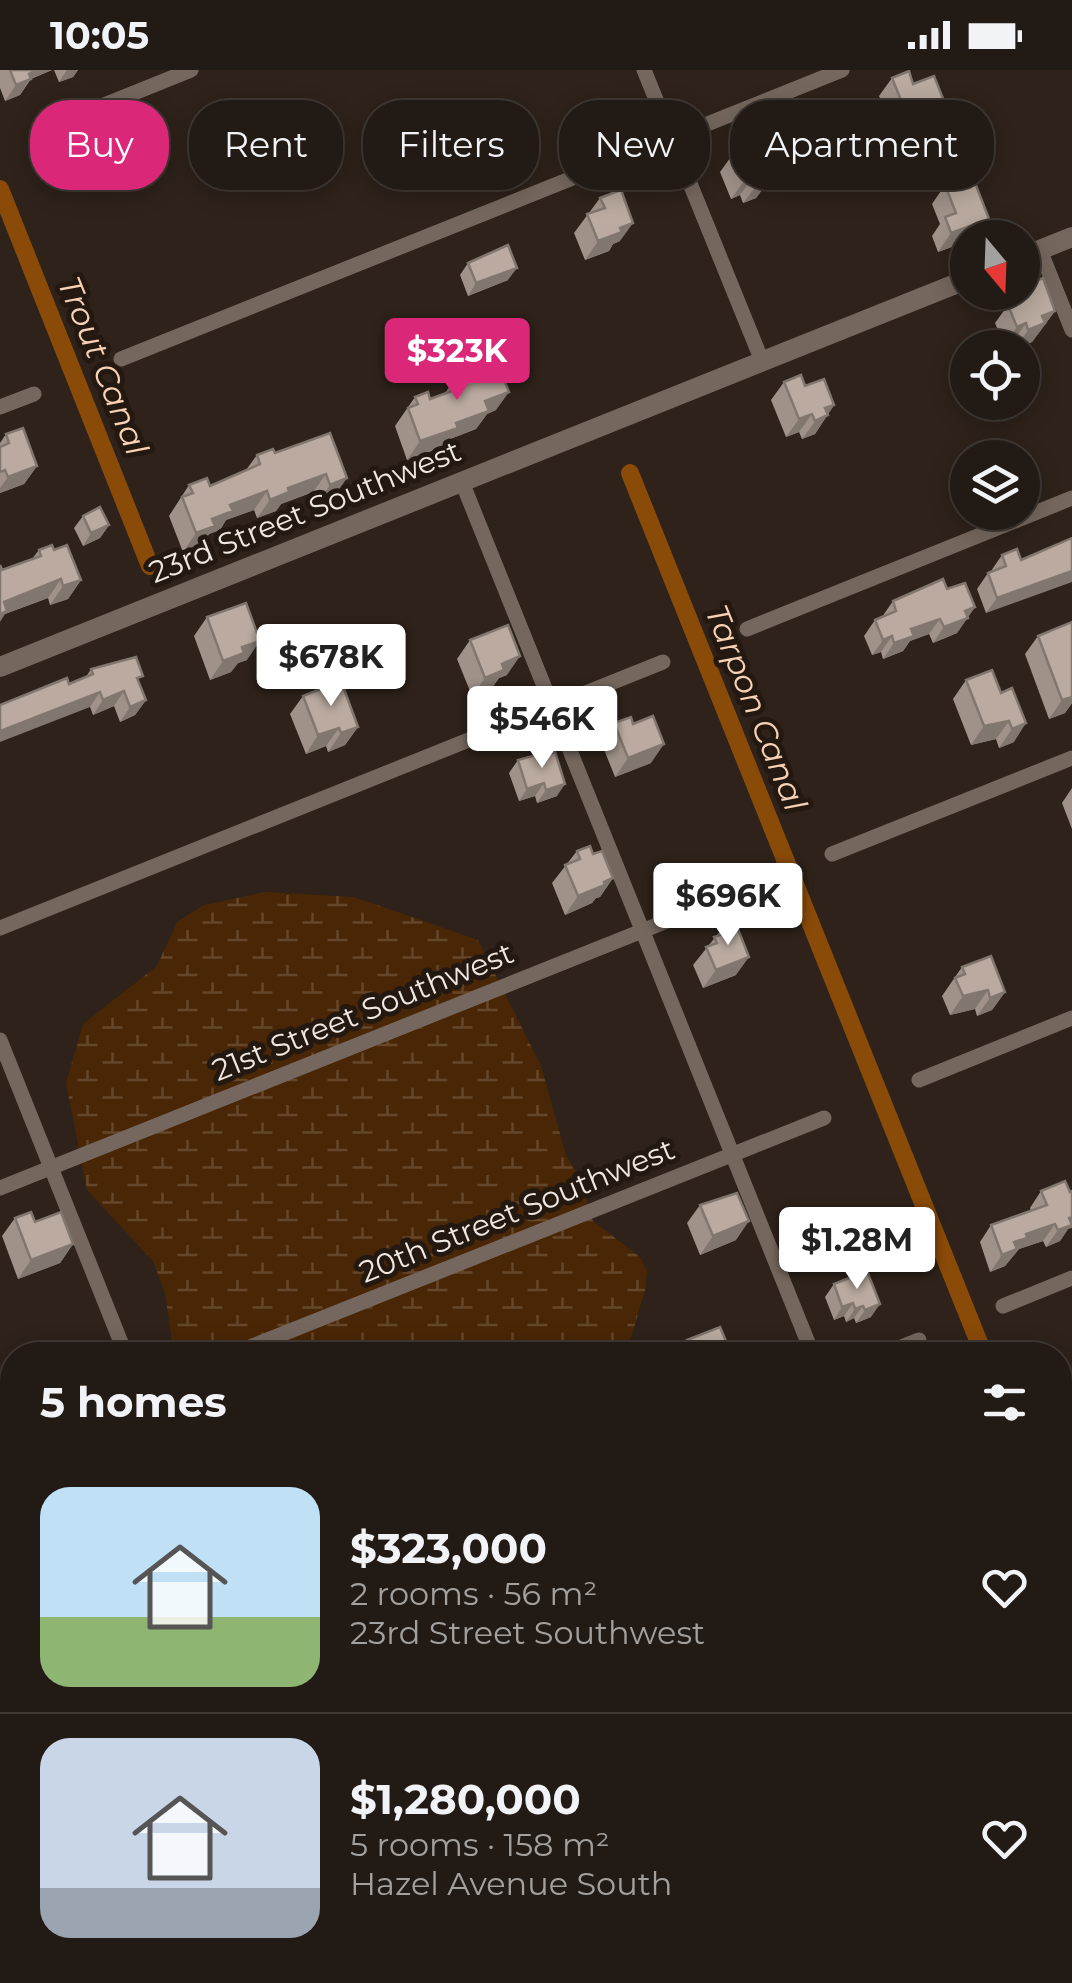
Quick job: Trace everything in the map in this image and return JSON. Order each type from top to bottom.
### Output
[{"type":"street","points":[[116,100],[191,70]]},
{"type":"street","points":[[644,70],[657,100]]},
{"type":"street","points":[[710,122],[842,70]]},
{"type":"street","points":[[121,359],[559,183]]},
{"type":"street","points":[[693,190],[762,361]]},
{"type":"street","points":[[1040,250],[1072,237]]},
{"type":"street","points":[[1040,271],[1072,330]]},
{"type":"street","name":"23rd Street Southwest","points":[[0,667],[950,286]]},
{"type":"street","points":[[0,407],[34,394]]},
{"type":"street","points":[[462,482],[808,1342]]},
{"type":"street","points":[[747,629],[1072,498]]},
{"type":"street","points":[[0,928],[663,662]]},
{"type":"street","points":[[832,854],[1072,758]]},
{"type":"street","name":"21st Street Southwest","points":[[0,1188],[747,889]]},
{"type":"street","points":[[919,1080],[1072,1018]]},
{"type":"street","points":[[0,1040],[121,1342]]},
{"type":"street","name":"20th Street Southwest","points":[[262,1342],[824,1118]]},
{"type":"street","points":[[1003,1306],[1072,1278]]},
{"type":"street","points":[[914,1342],[919,1340]]},
{"type":"green space","points":[[265,892],[354,897],[478,940],[541,1066],[566,1155],[580,1179],[593,1221],[641,1258],[647,1272],[628,1342],[172,1342],[165,1293],[153,1261],[87,1190],[66,1083],[83,1024],[157,966],[177,922],[204,905]]},
{"type":"building","points":[[10,70],[34,72],[29,74],[31,79],[16,85]]},
{"type":"building","points":[[909,71],[913,84],[934,76],[944,100],[901,100],[892,78]]},
{"type":"building","points":[[621,190],[633,223],[598,241],[587,214],[605,208],[600,198]]},
{"type":"building","points":[[947,190],[978,190],[989,219],[950,220],[950,230],[945,217],[956,213]]},
{"type":"building","points":[[508,245],[517,268],[476,283],[468,263]]},
{"type":"building","points":[[1043,278],[1055,311],[1042,316],[1045,323],[1028,330],[1026,323],[1017,327],[1010,310],[1040,310]]},
{"type":"building","points":[[480,367],[482,373],[499,367],[509,392],[485,401],[489,411],[456,423],[458,428],[420,441],[408,408],[418,404],[415,397],[428,392],[430,399],[463,387],[458,375]]},
{"type":"building","points":[[801,375],[805,386],[824,379],[834,405],[825,408],[828,415],[815,421],[812,414],[799,419],[784,382]]},
{"type":"building","points":[[23,428],[37,466],[8,477],[5,470],[0,472],[0,447],[9,443],[6,434]]},
{"type":"building","points":[[330,433],[347,478],[330,485],[326,474],[288,488],[289,492],[270,500],[267,491],[230,505],[233,511],[212,519],[215,526],[196,533],[182,497],[193,493],[189,485],[207,478],[210,486],[260,464],[257,455],[273,449],[275,453]]},
{"type":"building","points":[[100,507],[109,525],[91,533],[83,516]]},
{"type":"building","points":[[1072,538],[1072,571],[997,598],[988,573],[1006,566],[1002,555],[1017,549],[1021,560]]},
{"type":"building","points":[[52,545],[54,550],[67,545],[81,580],[63,586],[61,579],[4,602],[7,611],[0,614],[0,565],[2,570],[41,556],[39,550]]},
{"type":"building","points":[[943,579],[947,589],[965,583],[975,607],[965,611],[968,618],[944,627],[940,619],[911,629],[914,636],[894,643],[892,636],[883,640],[875,620],[896,611],[893,601]]},
{"type":"building","points":[[246,603],[260,641],[242,647],[244,653],[223,661],[207,617]]},
{"type":"building","points":[[1072,622],[1072,697],[1062,700],[1038,636]]},
{"type":"building","points":[[508,625],[520,656],[502,664],[504,670],[485,678],[470,640]]},
{"type":"building","points":[[136,657],[143,676],[137,678],[146,700],[130,707],[124,691],[103,700],[100,692],[0,731],[0,705],[67,678],[69,684],[93,674],[91,669]]},
{"type":"building","points":[[992,670],[1001,693],[1012,688],[1026,723],[1012,729],[1009,721],[984,726],[966,680]]},
{"type":"building","points":[[341,681],[358,727],[318,735],[303,696]]},
{"type":"building","points":[[653,716],[664,744],[628,758],[614,723],[631,717],[633,724]]},
{"type":"building","points":[[555,752],[565,784],[546,790],[544,783],[527,789],[518,760]]},
{"type":"building","points":[[590,846],[593,854],[602,851],[613,878],[578,896],[565,865],[580,859],[577,851]]},
{"type":"building","points":[[736,924],[749,957],[716,970],[706,947],[717,943],[714,937],[723,934],[721,930]]},
{"type":"building","points":[[991,956],[1005,992],[990,998],[988,990],[963,996],[955,978],[965,974],[962,967]]},
{"type":"building","points":[[1065,1181],[1072,1191],[1072,1225],[1058,1230],[1055,1224],[1026,1234],[1027,1238],[1014,1242],[1017,1249],[1002,1255],[991,1225],[1047,1205],[1041,1191]]},
{"type":"building","points":[[737,1193],[749,1221],[713,1236],[700,1205]]},
{"type":"building","points":[[31,1212],[35,1222],[61,1212],[73,1244],[31,1260],[15,1218]]},
{"type":"building","points":[[867,1271],[880,1304],[865,1310],[863,1306],[855,1309],[853,1303],[842,1307],[834,1284]]},
{"type":"building","points":[[720,1327],[726,1342],[688,1342]]},
{"type":"waterway","name":"Trout Canal","points":[[0,189],[150,566]]},
{"type":"waterway","name":"Tarpon Canal","points":[[630,473],[979,1342]]}]
